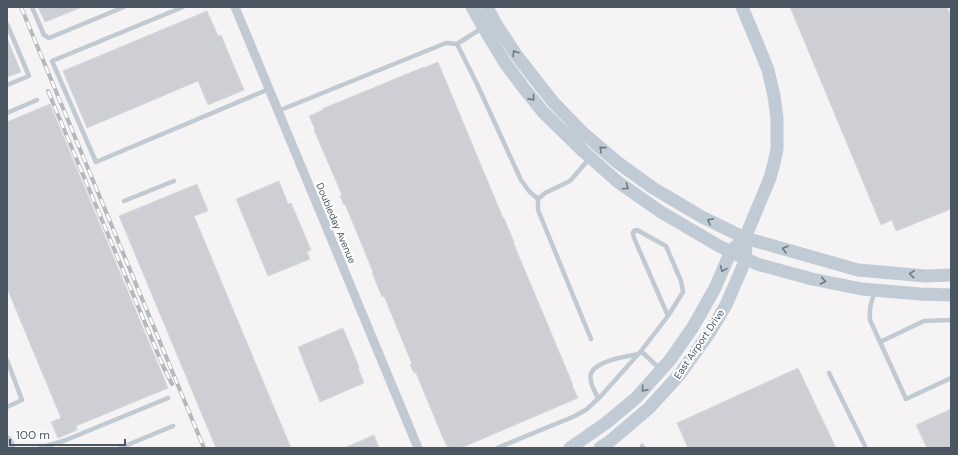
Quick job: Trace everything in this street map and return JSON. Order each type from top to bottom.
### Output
[{"type":"main road","points":[[472,7],[505,63],[543,112],[590,158],[618,182],[661,212],[757,264],[812,279],[862,289],[951,295]]},
{"type":"main road","points":[[487,7],[496,24],[517,56],[553,102],[584,133],[617,162],[653,188],[702,216],[745,238],[858,270],[926,276],[951,275]]},
{"type":"main road","points":[[742,7],[768,70],[777,118],[777,149],[770,178],[745,238]]},
{"type":"main road","name":"East Airport Drive","points":[[570,448],[606,423],[636,398],[670,360],[693,327],[715,288],[731,251],[745,238]]},
{"type":"main road","name":"East Airport Drive","points":[[600,448],[649,408],[680,374],[710,332],[726,305],[746,259],[745,238]]},
{"type":"main road","points":[[7,442],[9,448]]},
{"type":"street","name":"Doubleday Avenue","points":[[234,7],[418,448]]},
{"type":"lane","points":[[32,7],[44,35],[49,38],[124,7]]},
{"type":"lane","points":[[183,7],[52,60],[96,162],[269,89]]},
{"type":"lane","points":[[7,24],[29,76],[7,85]]},
{"type":"lane","points":[[278,111],[446,43],[456,44],[483,27]]},
{"type":"lane","points":[[456,44],[477,84],[521,180],[529,191],[538,199]]},
{"type":"lane","points":[[7,113],[37,100]]},
{"type":"lane","points":[[590,158],[570,181],[545,192],[538,199],[538,210],[591,339]]},
{"type":"lane","points":[[124,200],[174,181]]},
{"type":"lane","points":[[497,448],[575,416],[587,408],[640,352],[668,316],[683,292],[681,281],[666,246],[637,230],[634,230],[634,238],[668,316]]},
{"type":"lane","points":[[876,290],[869,312],[870,320],[906,399],[951,378]]},
{"type":"lane","points":[[880,342],[924,321],[951,320]]},
{"type":"lane","points":[[640,352],[661,370]]},
{"type":"lane","points":[[598,398],[591,383],[591,375],[593,370],[618,358],[640,352]]},
{"type":"lane","points":[[7,360],[22,400],[7,407]]},
{"type":"lane","points":[[829,373],[866,448]]},
{"type":"lane","points":[[40,448],[66,440],[168,398]]},
{"type":"lane","points":[[120,448],[173,426]]},
{"type":"building","points":[[38,7],[82,7],[45,22]]},
{"type":"building","points":[[790,7],[947,7],[951,16],[951,209],[896,231],[892,220],[881,225]]},
{"type":"building","points":[[207,11],[218,36],[221,35],[244,90],[208,105],[198,81],[87,128],[63,71]]},
{"type":"building","points":[[7,38],[21,72],[7,77]]},
{"type":"building","points":[[438,62],[578,398],[461,448],[448,448],[443,438],[416,373],[414,373],[410,365],[412,364],[384,296],[382,297],[345,204],[344,205],[340,196],[342,195],[309,116],[323,110],[322,109]]},
{"type":"building","points":[[50,104],[168,388],[76,426],[77,430],[58,438],[51,422],[61,418],[7,288],[7,122]]},
{"type":"building","points":[[279,181],[288,204],[291,203],[311,250],[307,252],[310,259],[268,276],[236,199]]},
{"type":"building","points":[[197,184],[208,211],[194,216],[291,448],[216,448],[119,216]]},
{"type":"building","points":[[343,328],[364,383],[320,402],[298,347]]},
{"type":"building","points":[[798,368],[836,448],[688,448],[677,423]]},
{"type":"building","points":[[951,409],[951,448],[927,448],[916,425]]},
{"type":"building","points":[[374,435],[379,448],[344,448]]},
{"type":"railway","points":[[21,7],[204,448]]},
{"type":"railway","points":[[48,91],[163,366],[172,384]]}]
